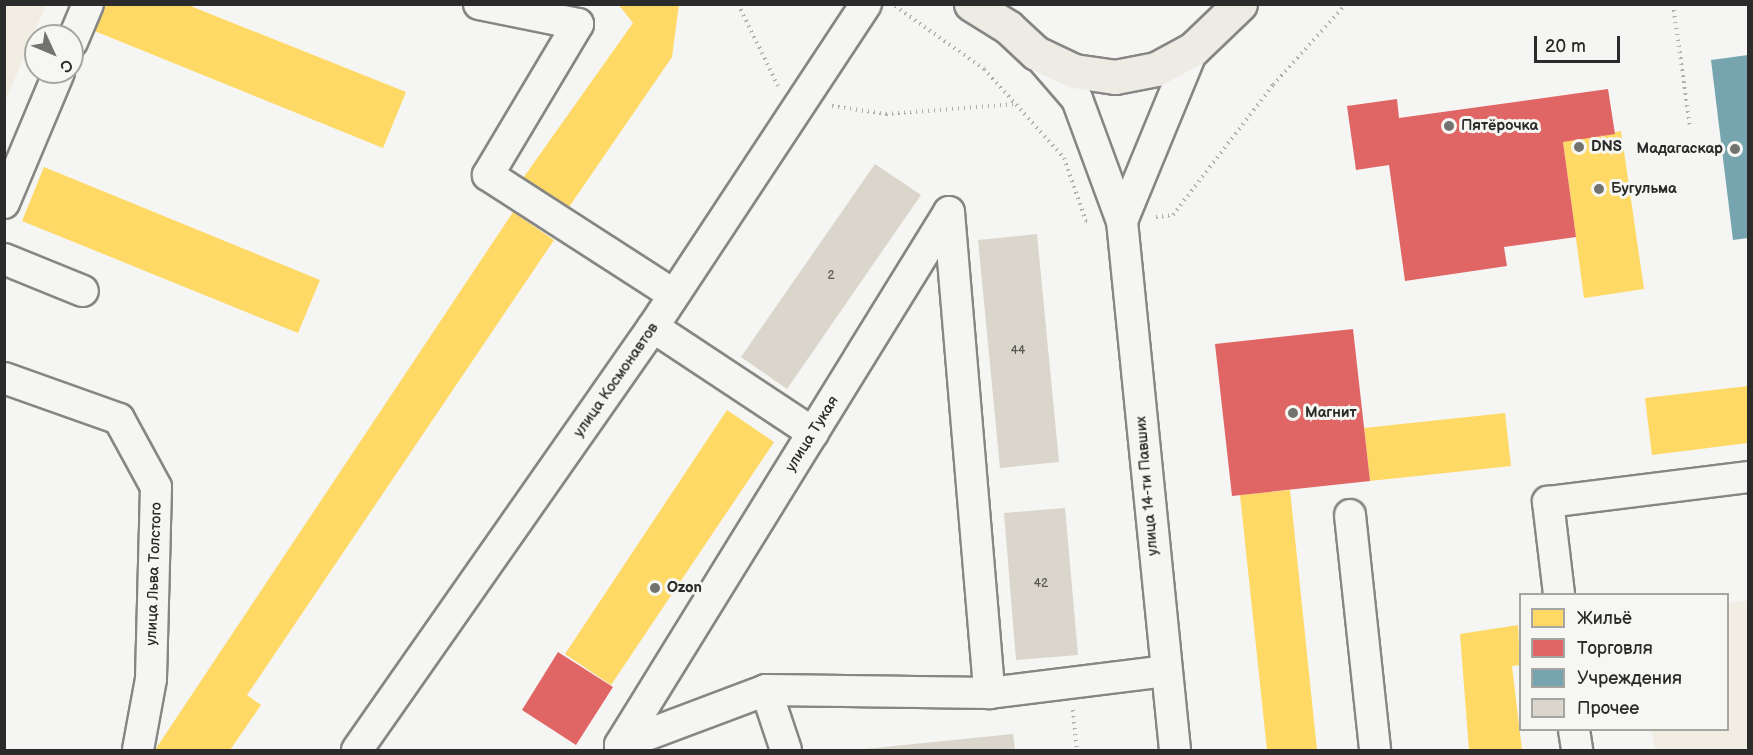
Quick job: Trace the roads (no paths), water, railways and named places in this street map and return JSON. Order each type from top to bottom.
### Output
[{"type":"main road","points":[[971,4],[1002,16],[1036,53],[1074,71],[1115,77],[1156,69],[1240,4]]},
{"type":"street","points":[[80,24],[88,4]]},
{"type":"street","points":[[479,4],[578,24],[488,175],[674,295]]},
{"type":"street","name":"улица Космонавтов","points":[[357,750],[653,327],[804,102],[866,4]]},
{"type":"street","points":[[1122,221],[1211,28]]},
{"type":"street","points":[[1036,53],[1077,99],[1122,221]]},
{"type":"street","points":[[4,203],[54,84]]},
{"type":"street","name":"улица Тукая","points":[[989,693],[949,212],[621,745],[766,690],[989,693],[1070,686],[1165,671]]},
{"type":"street","name":"улица 14-ти Павших","points":[[1122,221],[1165,671],[1175,750]]},
{"type":"street","points":[[4,259],[83,291]]},
{"type":"street","points":[[653,327],[813,433]]},
{"type":"street","name":"улица Льва Толстого","points":[[4,378],[119,419],[156,487],[152,679],[138,750]]},
{"type":"street","points":[[1559,593],[1548,502],[1749,477]]},
{"type":"street","points":[[1350,515],[1375,750]]},
{"type":"street","points":[[766,690],[786,750]]},
{"type":"street","points":[[1574,731],[1577,750]]},
{"type":"place","name":"Пятёрочка","points":[[1449,126]]},
{"type":"place","name":"DNS","points":[[1579,147]]},
{"type":"place","name":"Мадагаскар","points":[[1735,149]]},
{"type":"place","name":"Бугульма","points":[[1599,189]]},
{"type":"place","name":"Магнит","points":[[1293,413]]},
{"type":"place","name":"Ozon","points":[[655,588]]}]
